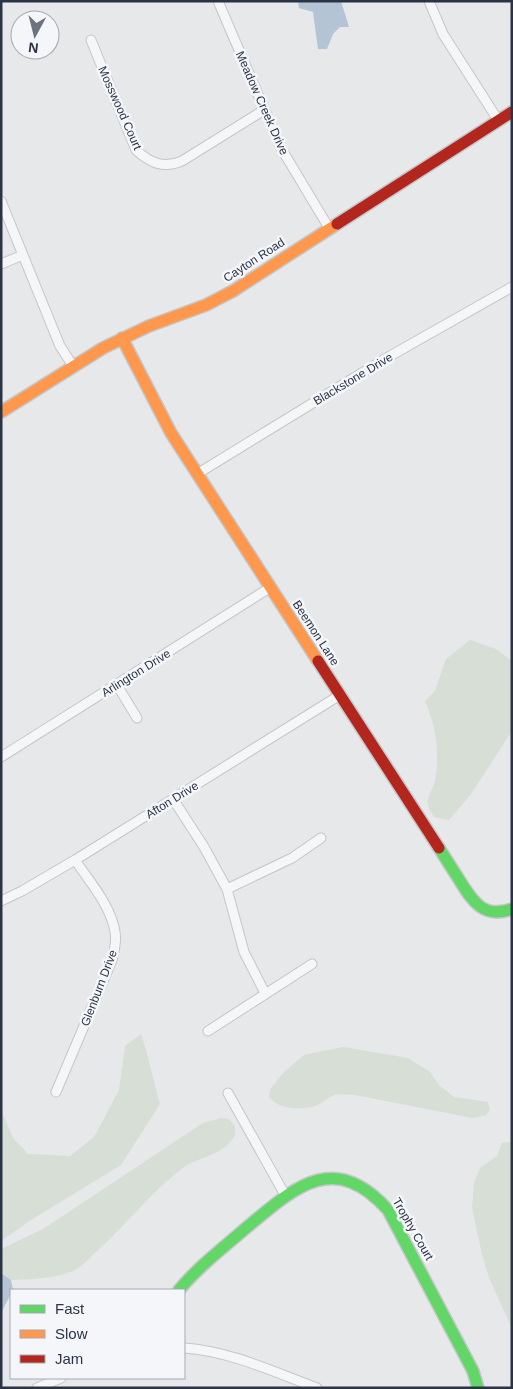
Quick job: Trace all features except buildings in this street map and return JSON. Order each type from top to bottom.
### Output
[{"type":"street","name":"Meadow Creek Drive","points":[[218,1],[281,148],[329,228]]},
{"type":"street","points":[[429,1],[443,34],[498,120]]},
{"type":"street","name":"Mosswood Court","points":[[91,40],[136,150],[142,156],[158,165],[173,165],[182,161],[264,110]]},
{"type":"street","name":"Cayton Road","points":[[1,412],[73,366],[122,338],[218,300],[512,112]]},
{"type":"street","points":[[1,201],[60,346],[73,366]]},
{"type":"street","points":[[1,264],[23,255]]},
{"type":"street","name":"Blackstone Drive","points":[[197,474],[383,360],[512,287]]},
{"type":"street","name":"Beemon Lane","points":[[122,338],[171,433],[475,903],[480,908],[492,912],[506,912],[512,909]]},
{"type":"street","name":"Arlington Drive","points":[[1,757],[271,588]]},
{"type":"street","points":[[117,685],[137,718]]},
{"type":"street","name":"Afton Drive","points":[[1,901],[75,860],[340,695]]},
{"type":"street","points":[[173,799],[204,847],[227,889],[244,952],[265,994]]},
{"type":"street","points":[[227,889],[292,858],[321,838]]},
{"type":"street","name":"Glenburn Drive","points":[[56,1092],[112,960],[116,946],[113,922],[102,901],[75,860]]},
{"type":"street","points":[[208,1030],[312,964]]},
{"type":"street","points":[[228,1093],[285,1195]]},
{"type":"street","name":"Trophy Court","points":[[180,1289],[195,1271],[285,1195],[300,1185],[325,1178],[352,1182],[366,1189],[381,1201],[394,1220],[473,1371],[478,1388]]},
{"type":"street","points":[[185,1348],[236,1358],[317,1388]]},
{"type":"street","points":[[37,1388],[59,1379]]},
{"type":"shaded area","points":[[470,640],[496,649],[512,661],[512,731],[471,794],[449,820],[434,817],[428,806],[428,799],[436,775],[437,747],[434,726],[425,701],[435,691],[446,659]]},
{"type":"shaded area","points":[[141,1034],[160,1104],[121,1165],[31,1220],[1,1241],[1,1111],[14,1139],[28,1154],[70,1156],[94,1137],[119,1090],[125,1046]]},
{"type":"shaded area","points":[[343,1047],[408,1058],[430,1072],[439,1085],[454,1097],[488,1102],[490,1110],[486,1115],[473,1118],[355,1095],[335,1095],[319,1104],[298,1109],[279,1105],[269,1097],[270,1090],[283,1073],[304,1055]]},
{"type":"shaded area","points":[[221,1118],[229,1119],[235,1127],[235,1135],[231,1141],[220,1151],[190,1163],[172,1176],[107,1242],[78,1268],[68,1273],[44,1278],[11,1280],[1,1273],[1,1249],[43,1229],[203,1123]]},
{"type":"shaded area","points":[[512,1142],[512,1328],[489,1278],[472,1208],[474,1183],[480,1168],[497,1156],[502,1143]]},
{"type":"water","points":[[298,1],[341,1],[349,27],[340,27],[333,34],[327,49],[318,49],[313,12],[299,8]]},
{"type":"water","points":[[1,1273],[11,1280],[13,1289],[10,1289],[10,1296],[1,1313]]},
{"type":"traffic: fast","points":[[439,848],[470,896],[480,907],[494,912],[512,909]]},
{"type":"traffic: fast","points":[[180,1289],[220,1250],[281,1199],[298,1188],[315,1181],[332,1179],[350,1182],[368,1192],[388,1210],[473,1371],[478,1388]]},
{"type":"traffic: slow","points":[[1,412],[103,348],[149,326],[206,305],[233,291],[337,224]]},
{"type":"traffic: slow","points":[[122,338],[171,433],[318,661]]},
{"type":"traffic: jam","points":[[337,224],[512,112]]},
{"type":"traffic: jam","points":[[318,661],[439,848]]}]
